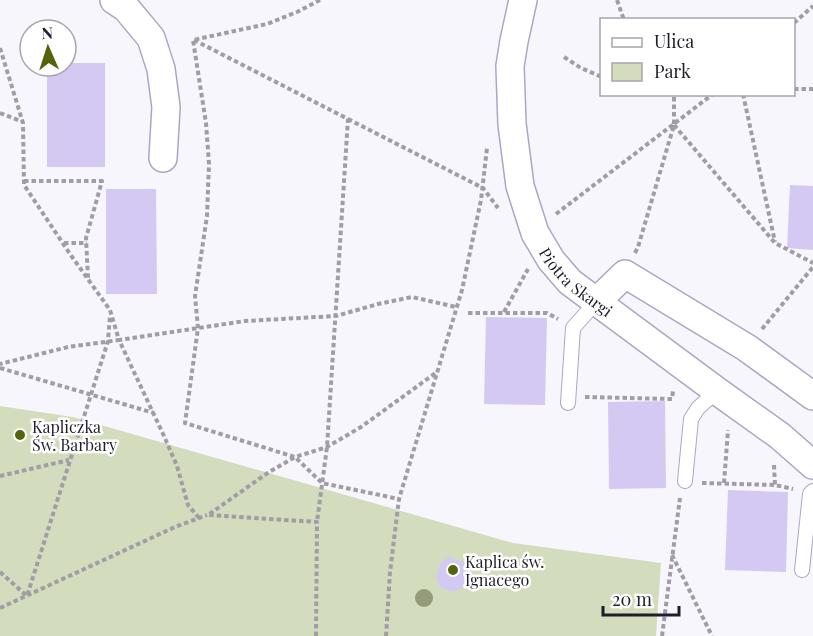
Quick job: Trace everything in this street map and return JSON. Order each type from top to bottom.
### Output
[{"type":"street","points":[[114,0],[126,8],[151,38],[161,69],[166,106],[163,158]]},
{"type":"street","name":"Piotra Skargi","points":[[523,0],[510,66],[512,123],[520,186],[535,233],[551,260],[570,282],[780,436],[813,465]]},
{"type":"street","points":[[596,302],[625,274],[747,348],[813,396]]},
{"type":"lane","points":[[568,400],[573,328],[596,302]]},
{"type":"lane","points":[[685,481],[691,419],[698,408],[717,392]]},
{"type":"lane","points":[[802,570],[810,494],[813,491]]},
{"type":"path","points":[[193,40],[267,24],[320,0]]},
{"type":"path","points":[[617,0],[623,18]]},
{"type":"path","points":[[795,22],[813,6]]},
{"type":"path","points":[[193,40],[483,188]]},
{"type":"path","points":[[193,40],[206,123],[207,216],[195,296],[198,328],[185,423],[295,457],[322,483],[399,499]]},
{"type":"path","points":[[0,48],[23,123],[24,184],[110,310],[120,340],[177,466],[188,505],[199,518]]},
{"type":"path","points":[[564,57],[600,76]]},
{"type":"path","points":[[795,89],[813,89]]},
{"type":"path","points":[[625,274],[638,246],[674,125],[674,96]]},
{"type":"path","points":[[535,233],[555,215],[710,96]]},
{"type":"path","points":[[743,96],[775,243]]},
{"type":"path","points":[[0,113],[23,123]]},
{"type":"path","points":[[316,636],[317,522],[327,447],[348,118]]},
{"type":"path","points":[[674,125],[775,243],[813,265],[747,348]]},
{"type":"path","points":[[386,636],[390,572],[399,499],[462,290],[483,188],[488,139]]},
{"type":"path","points":[[24,181],[102,181],[86,238],[88,279]]},
{"type":"path","points":[[63,243],[87,243]]},
{"type":"path","points":[[503,313],[531,262]]},
{"type":"path","points":[[0,366],[68,347],[245,321],[336,316],[412,297],[456,307]]},
{"type":"path","points":[[27,596],[108,341],[110,310]]},
{"type":"path","points":[[468,313],[547,313],[573,328]]},
{"type":"path","points":[[0,366],[154,413]]},
{"type":"path","points":[[0,608],[175,527],[207,515],[269,471],[295,457],[327,447],[361,428],[436,372]]},
{"type":"path","points":[[568,400],[672,399],[673,382]]},
{"type":"path","points":[[724,483],[729,420]]},
{"type":"path","points":[[0,476],[70,460]]},
{"type":"path","points":[[662,636],[681,491],[685,481],[775,485],[798,491]]},
{"type":"path","points":[[207,515],[317,522]]},
{"type":"path","points":[[672,554],[712,636]]},
{"type":"path","points":[[0,572],[27,596]]},
{"type":"green space","points":[[0,406],[73,417],[513,543],[661,563],[656,636],[0,636]]},
{"type":"building","points":[[78,63],[105,63],[105,167],[47,167],[47,78],[78,78]]},
{"type":"building","points":[[790,185],[813,186],[813,250],[787,248]]},
{"type":"building","points":[[106,189],[156,189],[157,294],[106,294]]},
{"type":"building","points":[[486,317],[547,318],[545,405],[484,404]]},
{"type":"building","points":[[665,401],[666,488],[609,489],[608,402]]},
{"type":"building","points":[[728,490],[788,492],[786,572],[725,570]]},
{"type":"building","name":"Kaplica św. Ignacego","points":[[449,557],[463,562],[470,575],[464,587],[452,592],[440,587],[436,577],[440,564]]},
{"type":"place","name":"Kapliczka Św. Barbary","points":[[20,435]]},
{"type":"place","name":"Kaplica św. Ignacego","points":[[453,570]]}]
